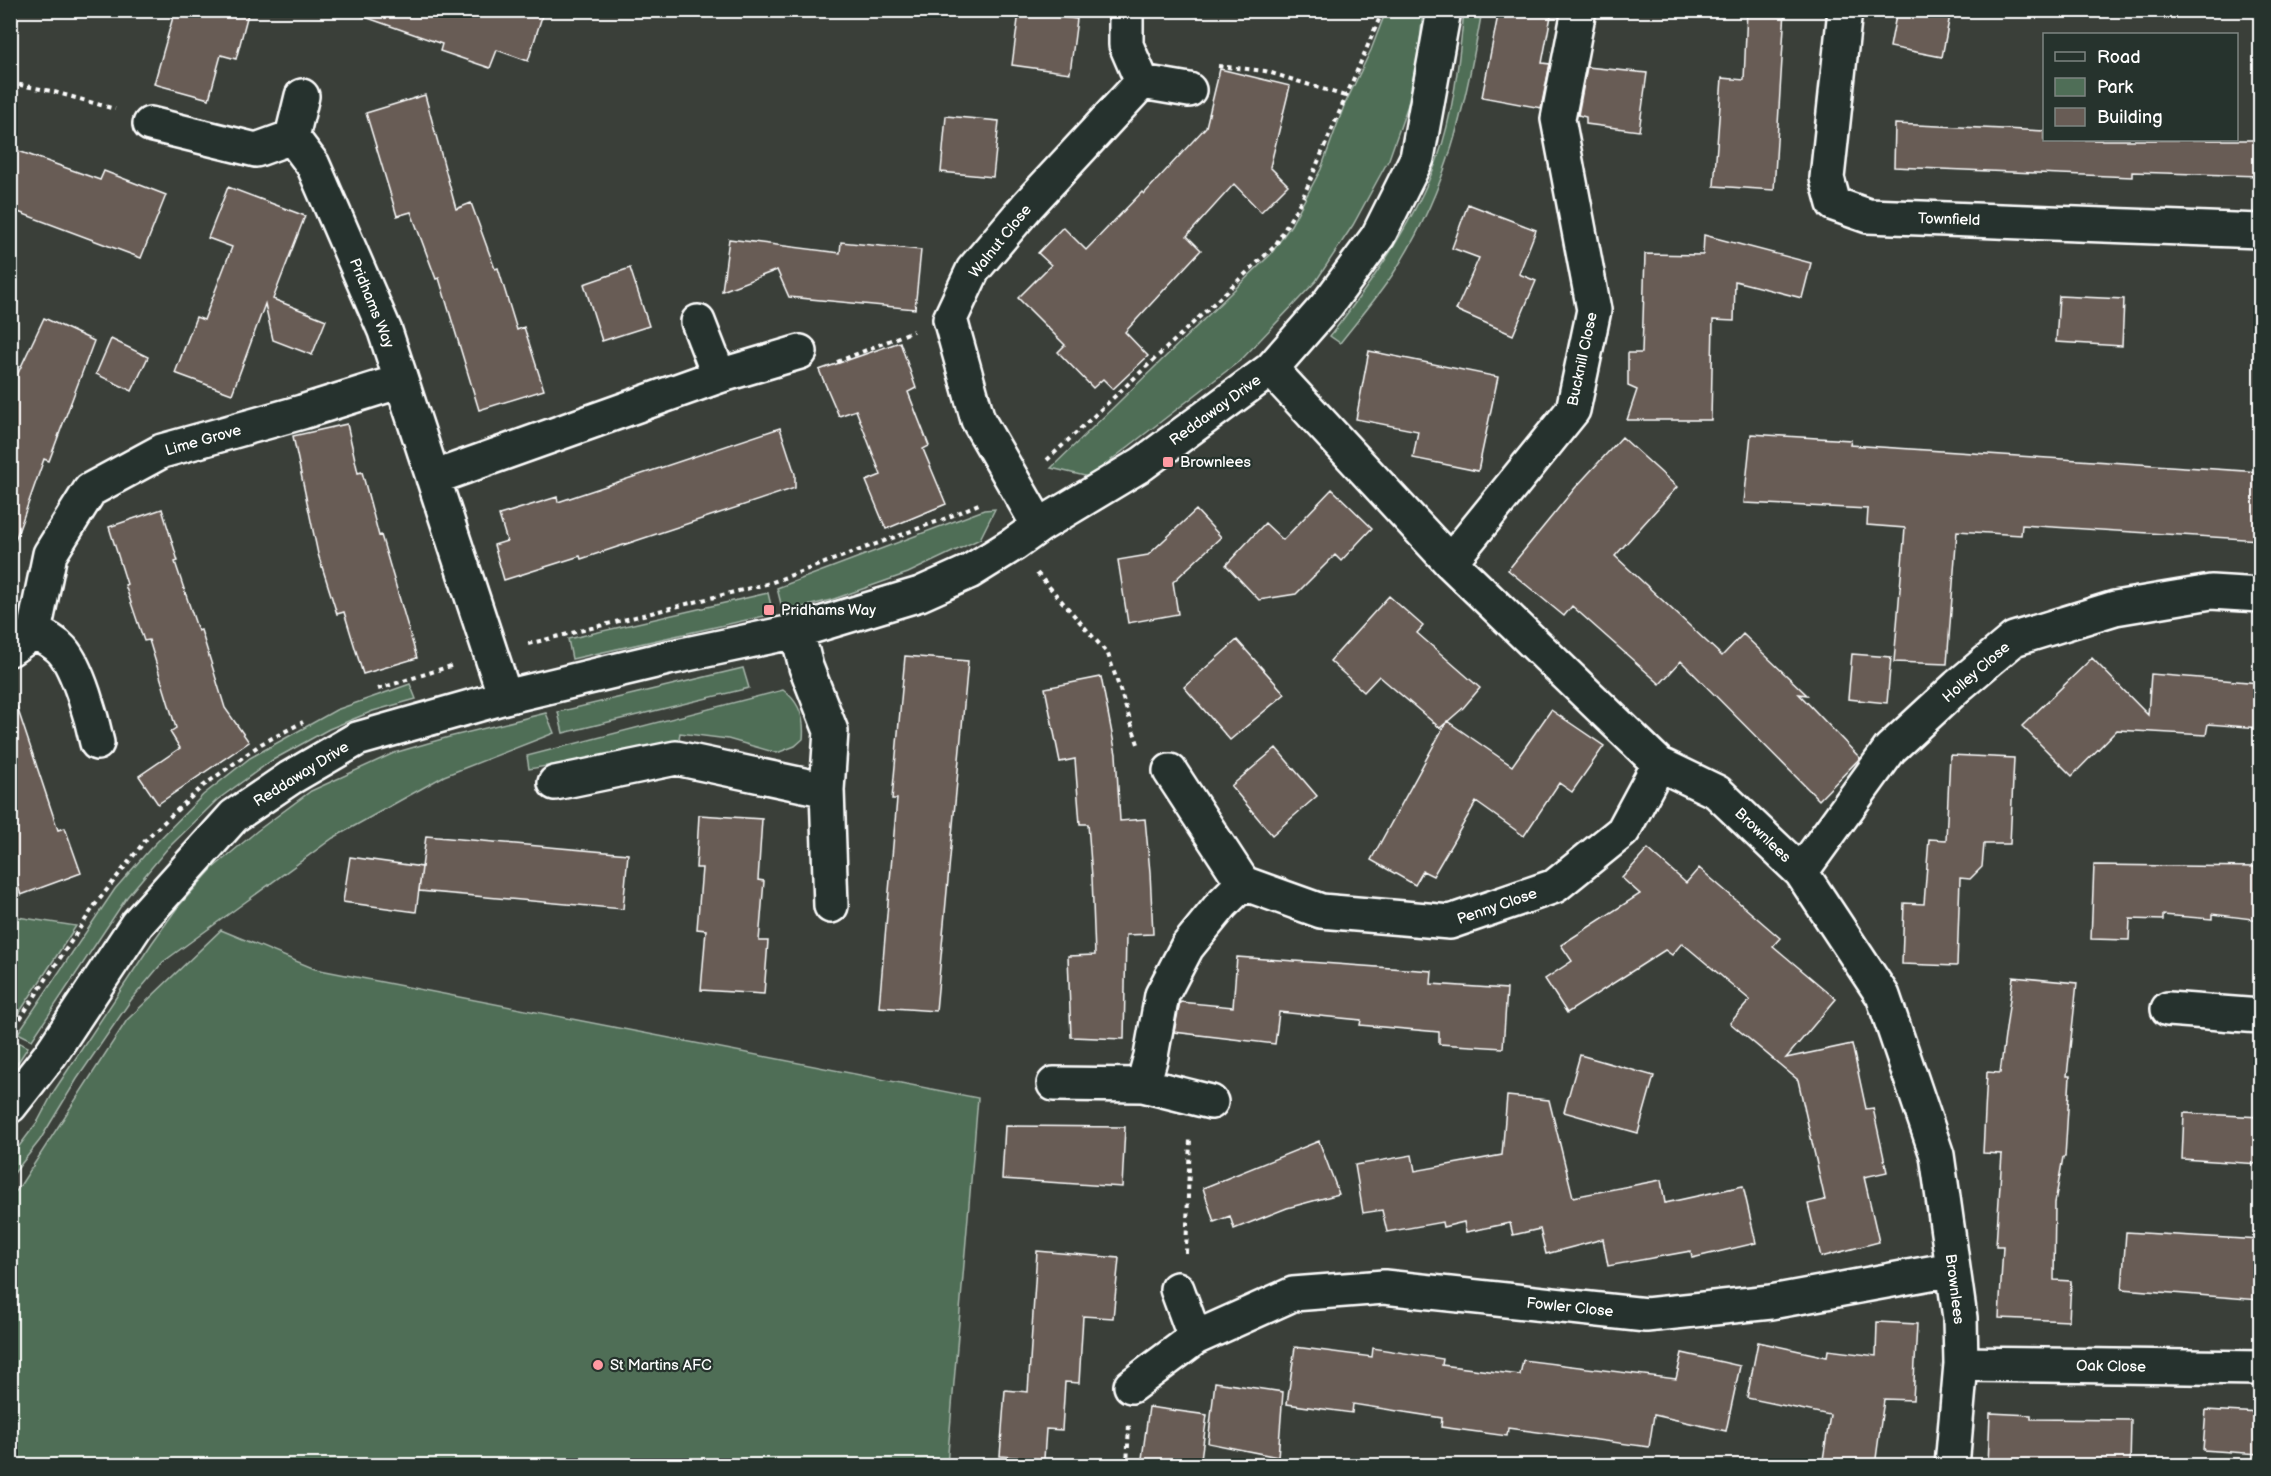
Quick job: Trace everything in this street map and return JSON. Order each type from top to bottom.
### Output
[{"type":"street","points":[[1126,10],[1126,45],[1142,82],[1189,90]]},
{"type":"street","name":"Reddaway Drive","points":[[10,1106],[50,1055],[137,924],[234,816],[290,778],[357,739],[506,697],[668,658],[797,632],[920,594],[969,572],[1142,464],[1271,369],[1327,305],[1378,236],[1417,158],[1444,10]]},
{"type":"street","name":"Bucknill Close","points":[[1450,562],[1573,410],[1594,310],[1570,171],[1558,119],[1579,10]]},
{"type":"street","name":"Townfield","points":[[1845,10],[1827,178],[1834,204],[1868,216],[2260,231]]},
{"type":"street","name":"Walnut Close","points":[[950,319],[973,270],[1028,205],[1142,82]]},
{"type":"street","points":[[150,124],[256,150],[292,137],[302,96]]},
{"type":"street","name":"Pridhams Way","points":[[292,137],[313,165],[385,331],[506,697]]},
{"type":"street","points":[[950,319],[978,420],[1017,486],[1026,535]]},
{"type":"street","points":[[698,322],[719,376]]},
{"type":"street","points":[[433,478],[719,376],[800,352]]},
{"type":"street","name":"Brownlees","points":[[1271,369],[1450,562],[1659,764],[1717,792],[1801,872],[1883,996],[1936,1155],[1960,1318],[1961,1364],[1952,1466]]},
{"type":"street","name":"Lime Grove","points":[[97,743],[93,719],[63,651],[52,641],[22,640],[50,554],[90,489],[162,451],[302,412],[401,381]]},
{"type":"street","name":"Holley Close","points":[[1801,872],[1890,749],[2013,639],[2115,608],[2211,592],[2260,595]]},
{"type":"street","points":[[797,632],[806,667],[831,731],[827,790],[831,906]]},
{"type":"street","points":[[555,783],[676,758],[827,790]]},
{"type":"street","name":"Penny Close","points":[[1243,883],[1321,911],[1450,921],[1555,886],[1623,831],[1659,764]]},
{"type":"street","points":[[1143,1085],[1151,1056],[1162,995],[1187,946],[1243,883],[1170,771]]},
{"type":"street","points":[[2168,1009],[2260,1016]]},
{"type":"street","points":[[1053,1084],[1143,1085],[1201,1100]]},
{"type":"street","name":"Fowler Close","points":[[1131,1386],[1195,1338],[1293,1294],[1384,1287],[1646,1315],[1772,1302],[1952,1269]]},
{"type":"street","points":[[1177,1289],[1195,1338]]},
{"type":"street","name":"Oak Close","points":[[1961,1364],[2260,1368]]},
{"type":"path","points":[[370,693],[491,653],[771,583],[944,519],[1017,486],[1275,246],[1302,197],[1383,10]]},
{"type":"path","points":[[1189,90],[1212,65],[1265,71],[1345,96]]},
{"type":"path","points":[[10,83],[51,91],[137,115],[150,124]]},
{"type":"path","points":[[800,352],[829,365],[919,328],[950,319]]},
{"type":"path","points":[[1026,535],[1108,654],[1141,754],[1170,771]]},
{"type":"path","points":[[10,1034],[95,905],[148,837],[203,786],[261,744],[311,717]]},
{"type":"path","points":[[1177,1289],[1165,1262],[1187,1252],[1201,1100]]},
{"type":"green space","points":[[1386,11],[1423,11],[1416,82],[1389,159],[1353,225],[1316,281],[1242,359],[1089,477],[1051,468],[1271,254],[1291,225],[1321,169],[1344,106],[1371,50]]},
{"type":"green space","points":[[1464,11],[1482,11],[1461,114],[1441,179],[1412,243],[1393,274],[1340,343],[1330,336],[1361,295],[1404,230],[1437,160],[1452,105]]},
{"type":"green space","points":[[995,509],[980,539],[908,573],[831,600],[783,612],[777,588],[984,510]]},
{"type":"green space","points":[[768,593],[773,614],[572,659],[568,639]]},
{"type":"green space","points":[[743,668],[749,688],[563,733],[558,712]]},
{"type":"green space","points":[[410,684],[416,699],[373,711],[329,729],[271,761],[217,800],[167,849],[127,897],[32,1040],[18,1033],[115,889],[203,795],[250,758],[336,710]]},
{"type":"green space","points":[[783,690],[794,700],[800,712],[803,739],[795,746],[777,753],[728,739],[680,733],[678,744],[529,769],[527,756]]},
{"type":"green space","points":[[546,713],[554,733],[444,776],[333,838],[163,962],[131,1000],[77,1079],[40,1140],[11,1177],[11,1157],[38,1121],[54,1091],[152,943],[177,908],[213,868],[257,831],[311,791],[394,753]]},
{"type":"green space","points":[[11,916],[76,926],[21,1010],[11,1021]]},
{"type":"green space","points":[[221,930],[315,969],[978,1098],[947,1465],[11,1465],[11,1196],[18,1189],[127,1020]]},
{"type":"green space","points":[[12,1039],[28,1047],[11,1073],[11,1041]]},
{"type":"building","points":[[175,10],[249,10],[236,59],[221,55],[209,99],[154,84]]},
{"type":"building","points":[[363,10],[544,10],[528,61],[497,50],[490,68],[440,51],[442,44],[362,16]]},
{"type":"building","points":[[1499,10],[1520,10],[1551,16],[1542,63],[1550,64],[1541,108],[1482,97]]},
{"type":"building","points":[[1747,10],[1785,10],[1774,190],[1714,186],[1722,78],[1744,80]]},
{"type":"building","points":[[1897,10],[1951,10],[1942,57],[1890,47]]},
{"type":"building","points":[[1019,12],[1077,19],[1070,73],[1012,65]]},
{"type":"building","points":[[1587,67],[1647,73],[1639,131],[1586,124],[1586,117],[1578,115]]},
{"type":"building","points":[[1220,69],[1290,86],[1270,167],[1288,185],[1261,212],[1234,184],[1187,236],[1201,250],[1125,332],[1148,356],[1113,389],[1103,379],[1093,388],[1058,352],[1065,345],[1018,298],[1051,265],[1038,253],[1063,227],[1086,250],[1142,192],[1144,194],[1206,127]]},
{"type":"building","points":[[425,95],[456,209],[471,203],[495,269],[498,268],[517,330],[524,327],[544,390],[479,410],[439,278],[436,279],[411,212],[397,216],[366,113]]},
{"type":"building","points":[[946,116],[999,121],[993,177],[941,172]]},
{"type":"building","points":[[1895,124],[2043,131],[2043,141],[2260,140],[2260,176],[2132,172],[2132,177],[1894,167]]},
{"type":"building","points":[[10,148],[100,180],[104,171],[166,195],[141,258],[10,209]]},
{"type":"building","points":[[228,187],[305,216],[273,299],[326,320],[312,355],[273,340],[265,304],[232,394],[175,373],[196,317],[204,320],[232,247],[208,238]]},
{"type":"building","points":[[1468,204],[1536,230],[1519,274],[1536,281],[1513,335],[1456,310],[1479,258],[1452,248]]},
{"type":"building","points":[[1704,235],[1811,263],[1802,298],[1735,281],[1734,321],[1713,320],[1711,420],[1627,420],[1637,390],[1628,386],[1628,353],[1642,353],[1645,254],[1703,255]]},
{"type":"building","points":[[729,239],[840,253],[841,242],[921,250],[915,309],[789,297],[777,270],[722,291]]},
{"type":"building","points":[[630,268],[649,326],[602,341],[584,284]]},
{"type":"building","points":[[2059,296],[2124,299],[2122,346],[2056,342]]},
{"type":"building","points":[[44,318],[94,341],[49,461],[44,459],[15,541],[10,540],[10,390]]},
{"type":"building","points":[[111,339],[148,357],[132,391],[96,374]]},
{"type":"building","points":[[900,342],[916,388],[908,392],[929,446],[923,449],[946,504],[886,529],[866,481],[881,475],[856,410],[839,416],[819,370]]},
{"type":"building","points":[[1369,351],[1498,377],[1478,471],[1413,458],[1418,431],[1356,419]]},
{"type":"building","points":[[347,424],[358,473],[362,472],[379,536],[381,535],[417,658],[363,674],[344,612],[337,614],[318,554],[293,436]]},
{"type":"building","points":[[780,428],[795,474],[795,488],[581,559],[580,556],[504,580],[494,545],[507,541],[499,515],[557,497],[558,502]]},
{"type":"building","points":[[1751,434],[1851,440],[1850,445],[2260,472],[2260,540],[2022,525],[2021,535],[1957,531],[1947,664],[1894,662],[1905,528],[1867,525],[1868,509],[1744,503]]},
{"type":"building","points":[[1622,437],[1677,487],[1615,556],[1722,656],[1743,634],[1807,695],[1799,694],[1860,758],[1819,800],[1681,661],[1660,684],[1572,606],[1564,616],[1508,570],[1575,488]]},
{"type":"building","points":[[1332,489],[1372,528],[1341,561],[1335,555],[1296,594],[1259,600],[1226,565],[1265,523],[1283,540]]},
{"type":"building","points":[[162,509],[178,561],[175,562],[198,631],[201,630],[225,708],[249,742],[158,804],[139,776],[180,748],[170,732],[176,728],[149,640],[144,641],[125,585],[127,584],[109,527]]},
{"type":"building","points":[[1196,510],[1221,537],[1173,582],[1178,614],[1128,623],[1118,560],[1148,555]]},
{"type":"building","points":[[1389,596],[1423,626],[1417,633],[1480,688],[1463,708],[1440,728],[1379,676],[1364,692],[1330,661]]},
{"type":"building","points":[[1237,640],[1285,694],[1230,740],[1184,687]]},
{"type":"building","points":[[1852,654],[1891,657],[1887,703],[1848,699]]},
{"type":"building","points":[[905,656],[968,661],[936,1011],[879,1007],[897,799],[892,799]]},
{"type":"building","points":[[2092,658],[2148,715],[2151,674],[2260,683],[2260,728],[2208,724],[2206,735],[2117,730],[2072,776],[2022,726]]},
{"type":"building","points":[[1101,677],[1116,754],[1120,821],[1145,819],[1150,872],[1153,934],[1126,935],[1124,1039],[1071,1037],[1068,956],[1095,955],[1092,877],[1088,824],[1080,824],[1075,759],[1060,762],[1045,688]]},
{"type":"building","points":[[17,707],[58,830],[65,828],[81,873],[21,895],[10,864],[10,708]]},
{"type":"building","points":[[1551,710],[1604,746],[1572,792],[1559,783],[1524,836],[1476,802],[1433,876],[1423,871],[1415,885],[1371,860],[1447,721],[1512,766]]},
{"type":"building","points":[[1276,748],[1317,796],[1272,835],[1231,786]]},
{"type":"building","points":[[1950,755],[2014,758],[2010,844],[1984,844],[1982,867],[1970,879],[1960,878],[1957,966],[1902,964],[1904,903],[1924,904],[1929,839],[1946,840]]},
{"type":"building","points":[[699,815],[762,819],[758,880],[764,881],[759,941],[768,941],[764,994],[701,990],[706,930],[697,929],[702,868],[696,868]]},
{"type":"building","points":[[426,836],[628,854],[623,909],[419,891]]},
{"type":"building","points":[[1648,849],[1686,883],[1699,868],[1780,938],[1773,946],[1836,999],[1786,1058],[1852,1044],[1866,1109],[1873,1108],[1887,1172],[1864,1177],[1879,1242],[1821,1257],[1808,1204],[1825,1200],[1798,1080],[1730,1023],[1750,1000],[1682,943],[1672,955],[1665,950],[1567,1013],[1545,979],[1572,961],[1561,945],[1640,894],[1622,878]]},
{"type":"building","points":[[350,857],[422,867],[416,912],[343,902]]},
{"type":"building","points":[[2094,865],[2260,867],[2260,920],[2212,914],[2212,919],[2163,915],[2163,920],[2130,919],[2129,940],[2091,939]]},
{"type":"building","points":[[1237,957],[1432,971],[1431,984],[1507,989],[1503,1048],[1439,1044],[1439,1032],[1360,1025],[1361,1020],[1279,1012],[1275,1044],[1174,1032],[1180,1002],[1233,1007]]},
{"type":"building","points":[[2013,977],[2077,983],[2067,1076],[2070,1076],[2065,1157],[2063,1157],[2055,1203],[2054,1280],[2071,1281],[2069,1321],[1999,1318],[2003,1246],[1996,1246],[2002,1154],[1983,1153],[1987,1072],[2000,1073]]},
{"type":"building","points":[[1580,1055],[1654,1076],[1638,1133],[1564,1112]]},
{"type":"building","points":[[1507,1096],[1549,1100],[1573,1197],[1661,1180],[1665,1203],[1743,1186],[1756,1243],[1692,1258],[1691,1251],[1608,1266],[1603,1239],[1546,1254],[1540,1229],[1513,1235],[1510,1223],[1466,1232],[1464,1222],[1443,1227],[1442,1222],[1387,1232],[1382,1210],[1363,1213],[1355,1165],[1412,1155],[1415,1171],[1502,1155]]},
{"type":"building","points":[[2184,1113],[2260,1117],[2260,1164],[2182,1159]]},
{"type":"building","points":[[1005,1126],[1125,1127],[1122,1187],[1002,1179]]},
{"type":"building","points":[[1319,1141],[1339,1194],[1287,1208],[1234,1229],[1230,1216],[1214,1222],[1203,1188]]},
{"type":"building","points":[[2126,1232],[2260,1240],[2260,1300],[2122,1289]]},
{"type":"building","points":[[1037,1251],[1119,1258],[1113,1318],[1083,1316],[1079,1383],[1065,1382],[1062,1430],[1046,1429],[1044,1459],[1000,1456],[1005,1390],[1028,1392]]},
{"type":"building","points":[[1877,1322],[1917,1324],[1913,1400],[1884,1399],[1875,1466],[1822,1466],[1830,1415],[1747,1398],[1758,1342],[1827,1357],[1828,1350],[1876,1356]]},
{"type":"building","points":[[1295,1347],[1372,1357],[1373,1348],[1443,1359],[1442,1365],[1520,1375],[1523,1360],[1676,1379],[1682,1353],[1740,1366],[1726,1431],[1654,1415],[1649,1447],[1508,1428],[1507,1436],[1441,1427],[1442,1418],[1353,1404],[1352,1413],[1287,1404]]},
{"type":"building","points":[[1215,1382],[1283,1392],[1278,1457],[1208,1443]]},
{"type":"building","points":[[1149,1407],[1207,1415],[1200,1466],[1141,1466]]},
{"type":"building","points":[[2206,1410],[2260,1413],[2260,1454],[2203,1450]]},
{"type":"building","points":[[1990,1413],[2031,1415],[2031,1419],[2131,1420],[2130,1466],[1988,1466]]},
{"type":"place","name":"Brownlees","points":[[1168,462]]},
{"type":"place","name":"Pridhams Way","points":[[769,610]]},
{"type":"place","name":"St Martins AFC","points":[[598,1365]]}]
